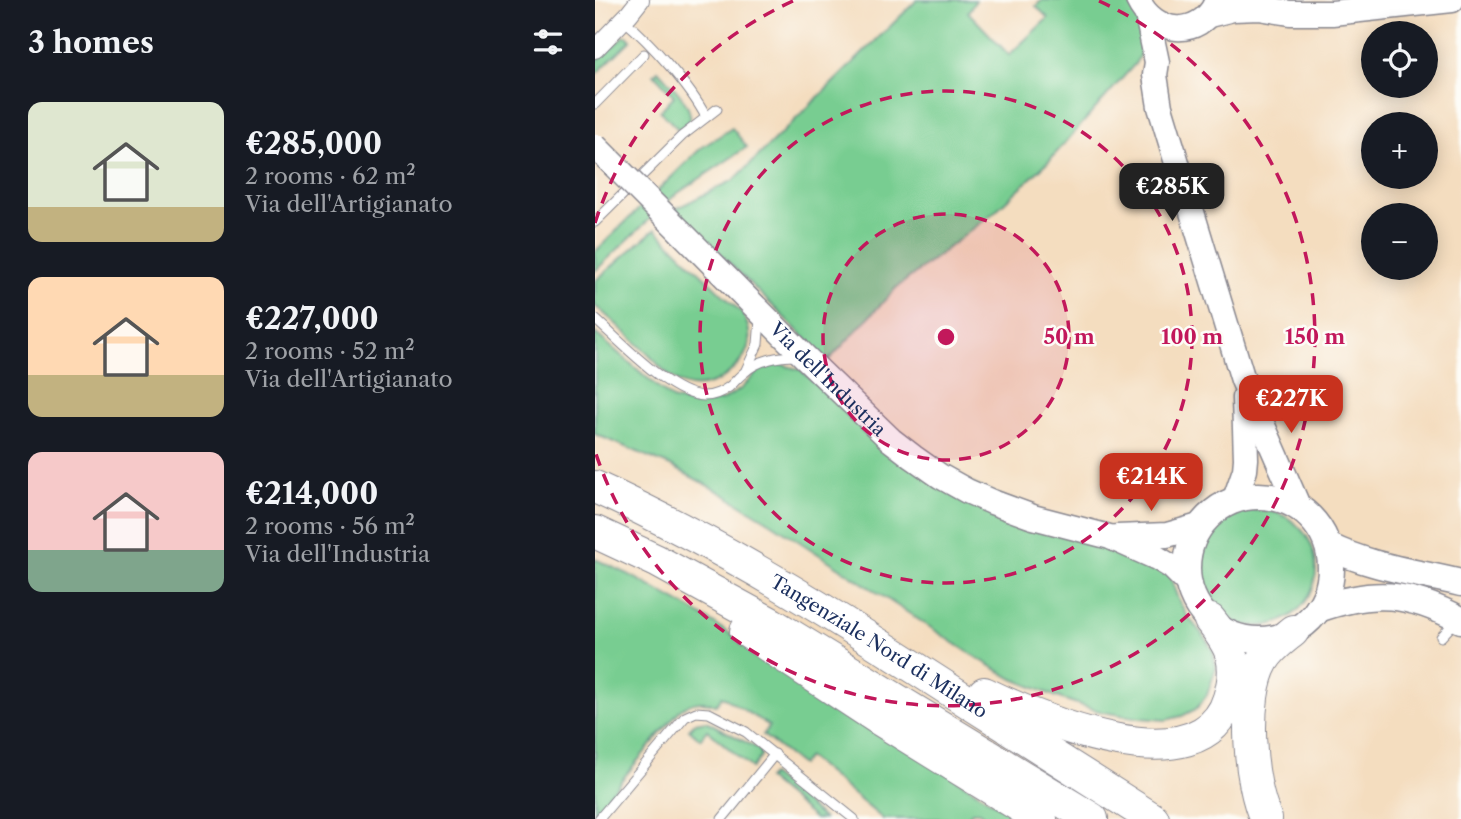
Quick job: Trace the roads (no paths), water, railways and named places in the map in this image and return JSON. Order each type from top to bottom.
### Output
[{"type":"highway","name":"Tangenziale Nord di Milano","points":[[595,487],[649,512],[755,569],[877,643],[1153,819]]},
{"type":"highway","name":"Tangenziale Nord di Milano","points":[[595,532],[657,561],[772,624],[1092,819]]},
{"type":"highway","points":[[595,548],[652,576],[740,627],[879,719],[1041,819]]},
{"type":"highway","points":[[755,569],[886,635],[978,690],[1012,706],[1078,731],[1122,741],[1182,741],[1206,731],[1216,722],[1229,702],[1234,664],[1224,637],[1210,620]]},
{"type":"highway","points":[[1266,819],[1256,787],[1251,747],[1252,700],[1261,664],[1269,652],[1293,631]]},
{"type":"main road","points":[[1251,496],[1284,500],[1299,508],[1311,518],[1328,547],[1330,579],[1326,595],[1318,609],[1307,622],[1293,631],[1263,640],[1234,635],[1210,620],[1192,596],[1188,583],[1188,553],[1199,526],[1220,506],[1251,496]]},
{"type":"main road","points":[[1328,547],[1377,565],[1461,583]]},
{"type":"main road","points":[[1318,609],[1355,598],[1381,595],[1401,597],[1428,606],[1453,625]]},
{"type":"street","points":[[595,49],[640,0]]},
{"type":"street","points":[[1143,7],[1153,20],[1167,27],[1182,28],[1205,14],[1253,4],[1290,13],[1310,14],[1452,0]]},
{"type":"street","points":[[1143,7],[1157,62],[1155,75],[1160,107],[1243,380],[1299,508]]},
{"type":"street","points":[[1157,62],[1175,38],[1205,14]]},
{"type":"street","name":"Via dell'Industria","points":[[595,146],[891,440],[940,475],[984,499],[1033,517],[1109,537],[1157,558],[1188,583]]},
{"type":"street","points":[[1235,499],[1246,459],[1243,380]]},
{"type":"street","name":"Via dell'Industria","points":[[1109,537],[1167,535],[1199,526]]},
{"type":"lane","points":[[624,20],[661,58],[706,117]]},
{"type":"lane","points":[[595,103],[644,54]]},
{"type":"lane","points":[[595,222],[681,136],[717,109]]},
{"type":"lane","points":[[746,370],[758,344],[761,313]]},
{"type":"lane","points":[[595,319],[668,382],[692,394],[716,394],[731,386],[746,370],[760,362],[786,356],[805,356]]},
{"type":"lane","points":[[599,819],[685,717],[696,712],[709,713],[745,732],[854,819]]},
{"type":"lane","points":[[722,819],[775,754]]}]
